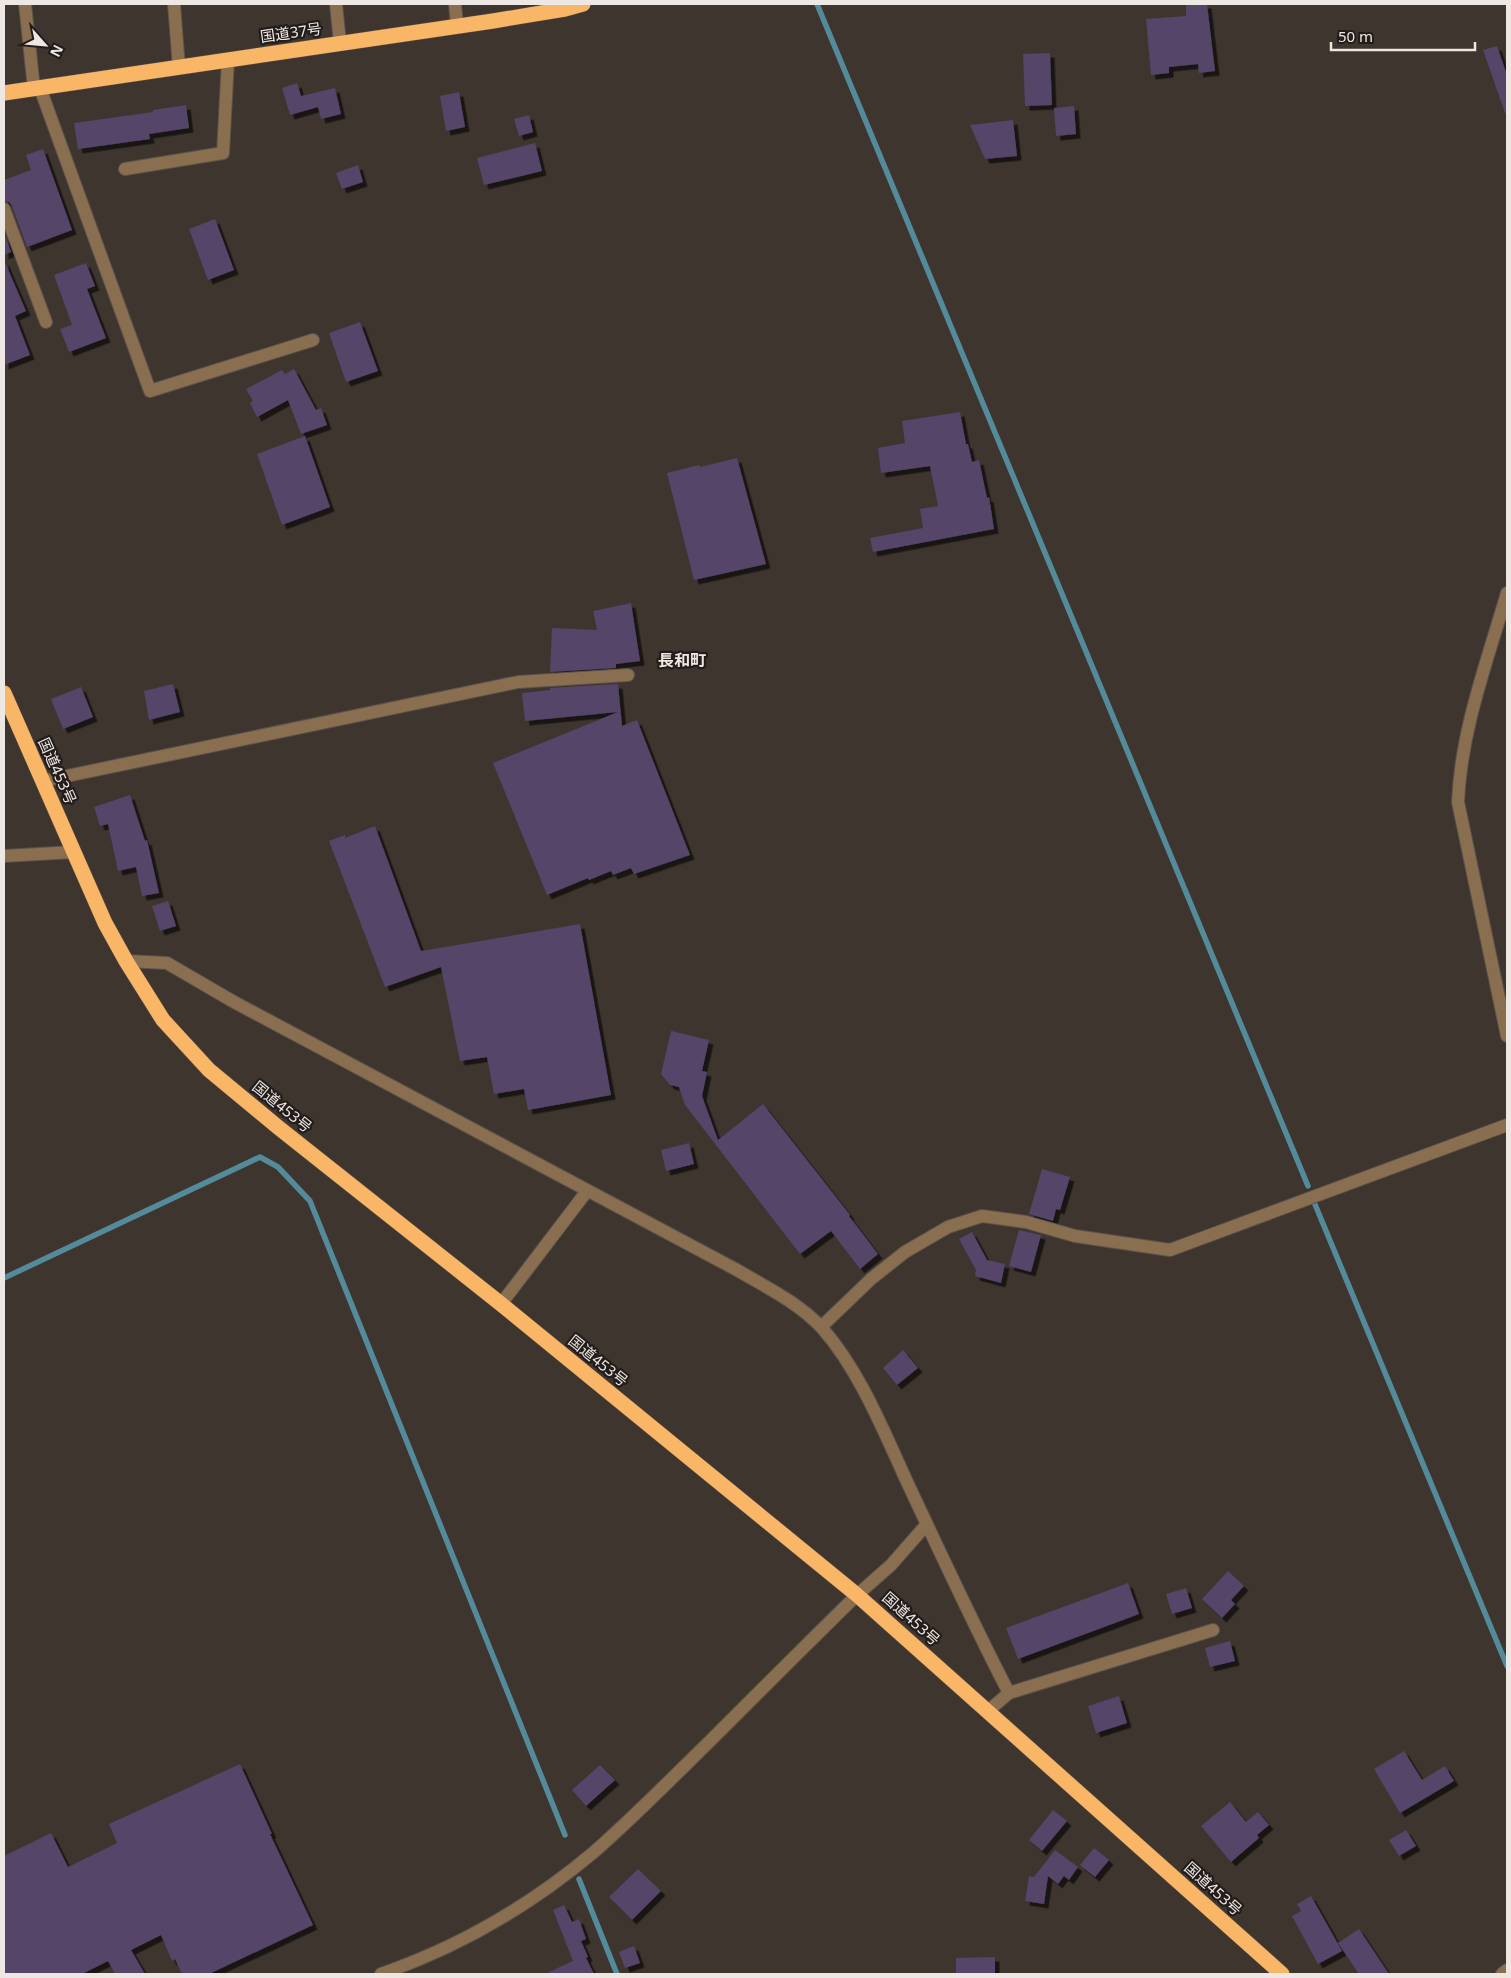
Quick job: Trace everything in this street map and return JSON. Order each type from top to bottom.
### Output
[{"type":"highway","name":"国道37号","points":[[4,93],[340,44],[565,9],[583,4]]},
{"type":"highway","name":"国道453号","points":[[4,693],[105,923],[163,1020],[209,1070],[501,1304],[857,1595],[1282,1974]]},
{"type":"street","points":[[25,4],[37,89],[150,391],[313,340]]},
{"type":"street","points":[[174,4],[179,68]]},
{"type":"street","points":[[336,4],[340,44]]},
{"type":"street","points":[[455,4],[457,26]]},
{"type":"street","points":[[125,169],[223,153],[228,60]]},
{"type":"street","points":[[4,209],[46,322]]},
{"type":"street","points":[[1507,593],[1468,726],[1459,770],[1458,802],[1507,1036]]},
{"type":"street","points":[[43,782],[518,682],[628,675]]},
{"type":"street","points":[[4,856],[74,852]]},
{"type":"street","points":[[126,961],[167,963],[234,1002],[746,1275],[788,1300],[821,1327],[842,1353],[876,1414],[1009,1693]]},
{"type":"street","points":[[821,1327],[871,1279],[906,1252],[948,1227],[982,1216],[1026,1222],[1075,1236],[1170,1250],[1507,1125]]},
{"type":"street","points":[[501,1304],[587,1191]]},
{"type":"street","points":[[381,1974],[461,1940],[506,1916],[550,1886],[594,1852],[857,1595],[891,1565],[927,1524]]},
{"type":"street","points":[[988,1711],[1009,1693],[1213,1630]]},
{"type":"street","points":[[1502,1974],[1507,1970]]},
{"type":"building","points":[[1186,4],[1207,4],[1215,71],[1199,73],[1198,64],[1169,67],[1169,73],[1151,75],[1146,19],[1186,16]]},
{"type":"building","points":[[1497,46],[1507,75],[1507,113],[1505,113],[1483,50]]},
{"type":"building","points":[[1050,53],[1052,105],[1025,106],[1023,54]]},
{"type":"building","points":[[297,83],[301,96],[335,88],[341,114],[321,119],[318,107],[290,115],[282,88]]},
{"type":"building","points":[[459,92],[465,127],[446,131],[440,96]]},
{"type":"building","points":[[186,105],[189,128],[149,134],[150,139],[78,149],[74,123],[153,112],[153,110]]},
{"type":"building","points":[[1074,106],[1076,134],[1056,136],[1054,108]]},
{"type":"building","points":[[529,115],[533,132],[519,136],[514,119]]},
{"type":"building","points":[[1013,120],[1017,156],[985,159],[970,125]]},
{"type":"building","points":[[535,143],[542,171],[484,185],[477,158]]},
{"type":"building","points":[[43,149],[72,230],[27,247],[12,206],[9,202],[4,201],[4,180],[31,170],[26,155]]},
{"type":"building","points":[[358,165],[363,182],[342,189],[336,173]]},
{"type":"building","points":[[215,219],[234,270],[208,280],[189,229]]},
{"type":"building","points":[[4,232],[11,252],[4,255]]},
{"type":"building","points":[[4,260],[26,311],[15,316],[30,355],[4,365]]},
{"type":"building","points":[[86,263],[95,286],[87,289],[106,338],[69,352],[60,329],[72,325],[54,275]]},
{"type":"building","points":[[360,322],[378,371],[346,382],[329,333]]},
{"type":"building","points":[[294,369],[316,410],[321,408],[327,425],[301,434],[288,400],[257,417],[250,403],[253,401],[246,389],[282,370],[285,374]]},
{"type":"building","points":[[960,412],[966,444],[968,444],[972,462],[979,460],[987,498],[989,497],[994,529],[873,552],[870,538],[923,528],[920,509],[938,506],[930,466],[881,473],[878,448],[905,443],[902,421]]},
{"type":"building","points":[[305,436],[330,507],[282,525],[257,454]]},
{"type":"building","points":[[737,458],[766,564],[694,580],[667,473]]},
{"type":"building","points":[[631,603],[640,661],[616,664],[616,668],[550,672],[552,628],[597,630],[593,611]]},
{"type":"building","points":[[173,684],[180,712],[149,720],[144,691]]},
{"type":"building","points":[[618,684],[622,726],[637,720],[690,855],[634,874],[631,868],[613,875],[611,871],[589,880],[588,878],[547,895],[493,763],[618,712],[525,721],[522,693],[550,690],[550,688]]},
{"type":"building","points":[[81,687],[93,717],[63,729],[51,699]]},
{"type":"building","points":[[130,795],[145,841],[147,840],[159,893],[142,896],[136,867],[118,871],[108,824],[100,826],[94,807]]},
{"type":"building","points":[[375,826],[421,951],[580,924],[611,1095],[528,1110],[524,1089],[494,1094],[487,1057],[460,1061],[441,967],[385,987],[329,841],[345,835],[345,838]]},
{"type":"building","points":[[168,901],[176,926],[160,931],[152,906]]},
{"type":"building","points":[[671,1031],[709,1040],[702,1071],[707,1072],[702,1096],[718,1140],[763,1104],[850,1215],[878,1254],[860,1269],[831,1231],[800,1254],[685,1105],[679,1087],[670,1085],[661,1074]]},
{"type":"building","points":[[689,1143],[694,1164],[666,1171],[661,1150]]},
{"type":"building","points":[[1042,1169],[1070,1177],[1060,1210],[1056,1209],[1053,1221],[1029,1214]]},
{"type":"building","points":[[1019,1230],[1041,1235],[1031,1272],[1009,1266]]},
{"type":"building","points":[[972,1232],[987,1260],[1005,1264],[1001,1283],[975,1276],[976,1270],[959,1239]]},
{"type":"building","points":[[903,1350],[918,1368],[897,1385],[883,1368]]},
{"type":"building","points":[[1228,1571],[1244,1586],[1231,1600],[1235,1604],[1222,1618],[1202,1599]]},
{"type":"building","points":[[1128,1583],[1139,1614],[1018,1659],[1006,1628]]},
{"type":"building","points":[[1186,1588],[1192,1608],[1172,1614],[1166,1594]]},
{"type":"building","points":[[1230,1641],[1235,1661],[1210,1667],[1205,1648]]},
{"type":"building","points":[[1119,1696],[1127,1723],[1096,1733],[1088,1706]]},
{"type":"building","points":[[1404,1751],[1422,1780],[1445,1766],[1454,1781],[1400,1813],[1374,1769]]},
{"type":"building","points":[[240,1764],[272,1834],[270,1834],[313,1925],[209,1974],[182,1974],[175,1959],[172,1961],[161,1935],[131,1950],[145,1974],[115,1974],[108,1961],[82,1974],[4,1974],[4,1856],[51,1833],[68,1867],[117,1843],[109,1824]]},
{"type":"building","points":[[600,1765],[615,1780],[586,1806],[572,1790]]},
{"type":"building","points":[[1230,1802],[1246,1822],[1258,1812],[1269,1825],[1257,1835],[1259,1838],[1231,1862],[1201,1826]]},
{"type":"building","points":[[1053,1810],[1067,1821],[1042,1851],[1029,1840]]},
{"type":"building","points":[[1406,1830],[1416,1846],[1399,1856],[1389,1840]]},
{"type":"building","points":[[1094,1848],[1109,1860],[1095,1877],[1080,1865]]},
{"type":"building","points":[[1055,1850],[1078,1867],[1069,1880],[1064,1876],[1058,1884],[1048,1876],[1044,1904],[1025,1901],[1029,1876],[1034,1877]]},
{"type":"building","points":[[638,1869],[661,1891],[632,1920],[609,1897]]},
{"type":"building","points":[[1311,1896],[1342,1951],[1318,1964],[1292,1916],[1301,1911],[1297,1904]]},
{"type":"building","points":[[564,1905],[572,1922],[579,1919],[586,1939],[581,1941],[588,1957],[586,1958],[594,1974],[545,1974],[573,1961],[553,1910]]},
{"type":"building","points":[[1359,1929],[1389,1974],[1359,1974],[1338,1943]]},
{"type":"building","points":[[634,1946],[640,1963],[625,1968],[619,1952]]},
{"type":"building","points":[[995,1957],[995,1974],[956,1974],[956,1958]]},
{"type":"waterway","points":[[817,4],[1308,1186]]},
{"type":"waterway","points":[[4,1278],[260,1157],[278,1167],[310,1201],[565,1835]]},
{"type":"waterway","points":[[1314,1202],[1507,1666]]},
{"type":"waterway","points":[[579,1879],[617,1974]]},
{"type":"district","name":"長和町","points":[[682,660]]}]
